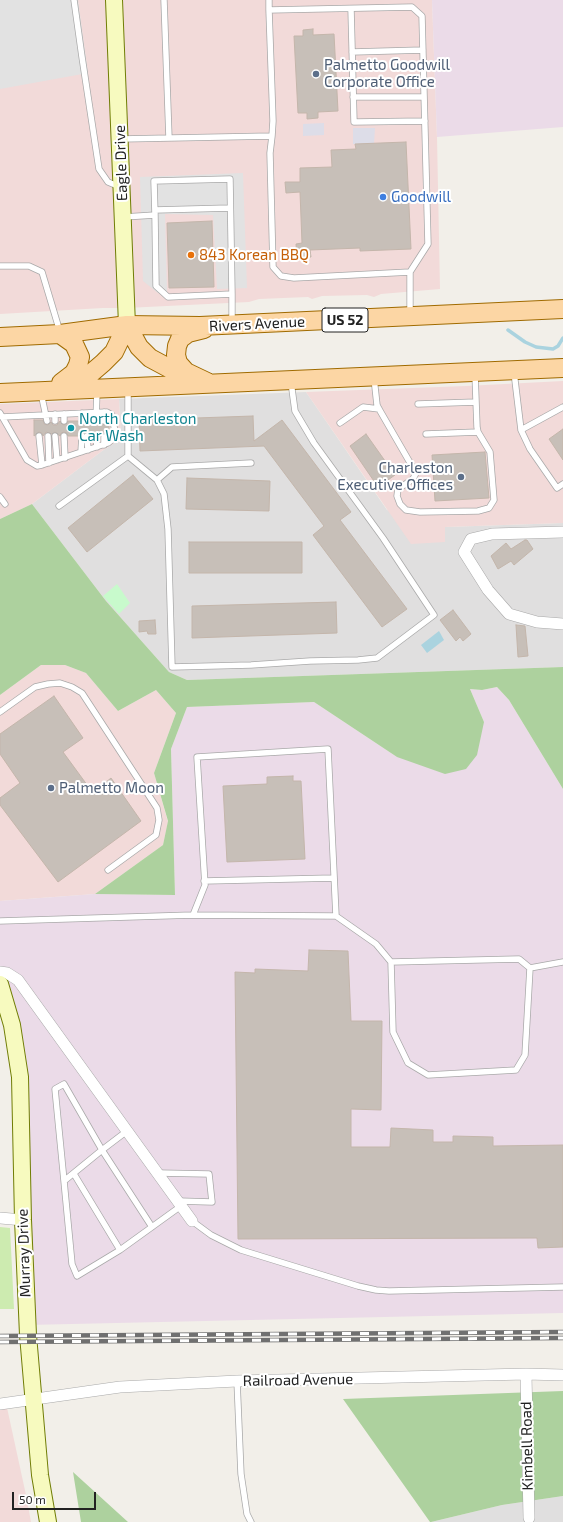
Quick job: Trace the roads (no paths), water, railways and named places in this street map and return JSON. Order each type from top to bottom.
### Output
[{"type":"main road","name":"Rivers Avenue","points":[[0,337],[60,334],[127,325],[227,325],[563,309]]},
{"type":"main road","points":[[127,325],[139,347],[150,358],[178,373],[209,383]]},
{"type":"main road","points":[[46,390],[89,375],[114,352],[127,325]]},
{"type":"main road","points":[[209,383],[186,372],[178,363],[176,355],[177,346],[180,339],[188,333],[227,325]]},
{"type":"main road","points":[[46,390],[74,373],[78,365],[80,357],[78,350],[74,344],[60,334]]},
{"type":"main road","points":[[0,393],[563,368]]},
{"type":"street","name":"Eagle Drive","points":[[114,0],[124,217],[127,325]]},
{"type":"street","points":[[563,532],[492,534],[471,539],[464,552],[488,590],[509,614],[537,622],[563,624]]},
{"type":"street","points":[[0,972],[7,973],[18,980],[192,1221]]},
{"type":"street","name":"Murray Drive","points":[[0,984],[12,1025],[20,1077],[23,1220],[28,1342],[40,1475],[48,1522]]},
{"type":"street","points":[[0,1218],[23,1220]]},
{"type":"street","name":"Railroad Avenue","points":[[0,1404],[120,1387],[237,1381],[526,1374],[563,1375]]},
{"type":"street","name":"Kimbell Road","points":[[526,1374],[529,1518]]},
{"type":"lane","points":[[74,0],[100,169],[108,182],[122,187]]},
{"type":"lane","points":[[164,0],[169,138]]},
{"type":"lane","points":[[269,0],[273,121],[270,153],[273,268],[281,276],[294,278],[410,272]]},
{"type":"lane","points":[[269,10],[412,7],[422,16],[428,244],[410,272],[410,317]]},
{"type":"lane","points":[[351,9],[354,122],[425,121]]},
{"type":"lane","points":[[352,52],[423,50]]},
{"type":"lane","points":[[354,97],[424,97]]},
{"type":"lane","points":[[120,139],[272,136]]},
{"type":"lane","points":[[227,325],[232,294],[230,179],[154,181],[156,286],[168,297],[232,294]]},
{"type":"lane","points":[[124,217],[155,213],[230,208]]},
{"type":"lane","points":[[0,266],[29,266],[42,272],[60,334]]},
{"type":"lane","points":[[513,370],[521,430],[530,449],[557,488],[563,484]]},
{"type":"lane","points":[[374,376],[377,405],[416,473],[413,479],[398,489],[397,496],[400,504],[406,510],[420,512],[478,511],[489,508],[493,505],[494,500],[490,452],[478,432],[475,372]]},
{"type":"lane","points":[[128,456],[157,480],[164,494],[168,528],[172,667],[251,665],[377,658],[434,615],[383,538],[314,443],[295,411],[291,380]]},
{"type":"lane","points":[[128,387],[128,456]]},
{"type":"lane","points":[[96,421],[97,388]]},
{"type":"lane","points":[[46,390],[47,417]]},
{"type":"lane","points":[[418,404],[476,402]]},
{"type":"lane","points":[[340,423],[363,407],[379,409]]},
{"type":"lane","points":[[521,430],[563,407]]},
{"type":"lane","points":[[104,412],[104,421]]},
{"type":"lane","points":[[104,412],[112,415],[116,432],[113,439],[104,445],[37,466],[27,460],[1,415],[47,417],[55,414],[104,412]]},
{"type":"lane","points":[[85,413],[85,421]]},
{"type":"lane","points":[[55,414],[55,421]]},
{"type":"lane","points":[[64,414],[64,421]]},
{"type":"lane","points":[[426,434],[478,432]]},
{"type":"lane","points":[[39,436],[42,465]]},
{"type":"lane","points":[[48,436],[49,463]]},
{"type":"lane","points":[[55,436],[58,460]]},
{"type":"lane","points":[[64,436],[65,458]]},
{"type":"lane","points":[[81,452],[85,436],[88,450]]},
{"type":"lane","points":[[96,436],[97,447]]},
{"type":"lane","points":[[104,436],[104,445]]},
{"type":"lane","points":[[60,506],[128,456]]},
{"type":"lane","points":[[157,480],[172,467],[251,463]]},
{"type":"lane","points":[[0,497],[5,504]]},
{"type":"lane","points":[[0,712],[35,687],[60,683],[72,687],[82,693],[157,808],[159,820],[156,835],[108,870]]},
{"type":"lane","points":[[192,915],[204,885],[197,757],[328,749],[336,916]]},
{"type":"lane","points":[[204,881],[334,878]]},
{"type":"lane","points":[[0,921],[192,915],[336,916],[376,944],[391,962],[393,1032],[408,1063],[428,1075],[516,1070],[525,1055],[530,968]]},
{"type":"lane","points":[[391,962],[519,959],[530,968],[563,962]]},
{"type":"lane","points":[[152,1227],[102,1150],[64,1084],[55,1088],[72,1264],[77,1276],[120,1250],[152,1227],[179,1203],[212,1202],[209,1174],[158,1173]]},
{"type":"lane","points":[[64,1182],[127,1131]]},
{"type":"lane","points":[[74,1174],[120,1250]]},
{"type":"lane","points":[[192,1221],[211,1235],[240,1250],[364,1287],[388,1291],[563,1287]]},
{"type":"lane","points":[[237,1381],[242,1474],[247,1514],[251,1522]]},
{"type":"water","points":[[439,631],[444,640],[427,653],[421,645]]},
{"type":"waterway","points":[[508,330],[525,342],[536,347],[553,349],[558,346],[563,338]]},
{"type":"railway","points":[[0,1336],[563,1332]]},
{"type":"railway","points":[[0,1342],[563,1338]]},
{"type":"place","name":"Palmetto Goodwill Corporate Office","points":[[316,74]]},
{"type":"place","name":"Goodwill","points":[[383,197]]},
{"type":"place","name":"843 Korean BBQ","points":[[191,255]]},
{"type":"place","name":"North Charleston Car Wash","points":[[71,428]]},
{"type":"place","name":"Charleston Executive Offices","points":[[461,477]]},
{"type":"place","name":"Palmetto Moon","points":[[51,788]]}]
